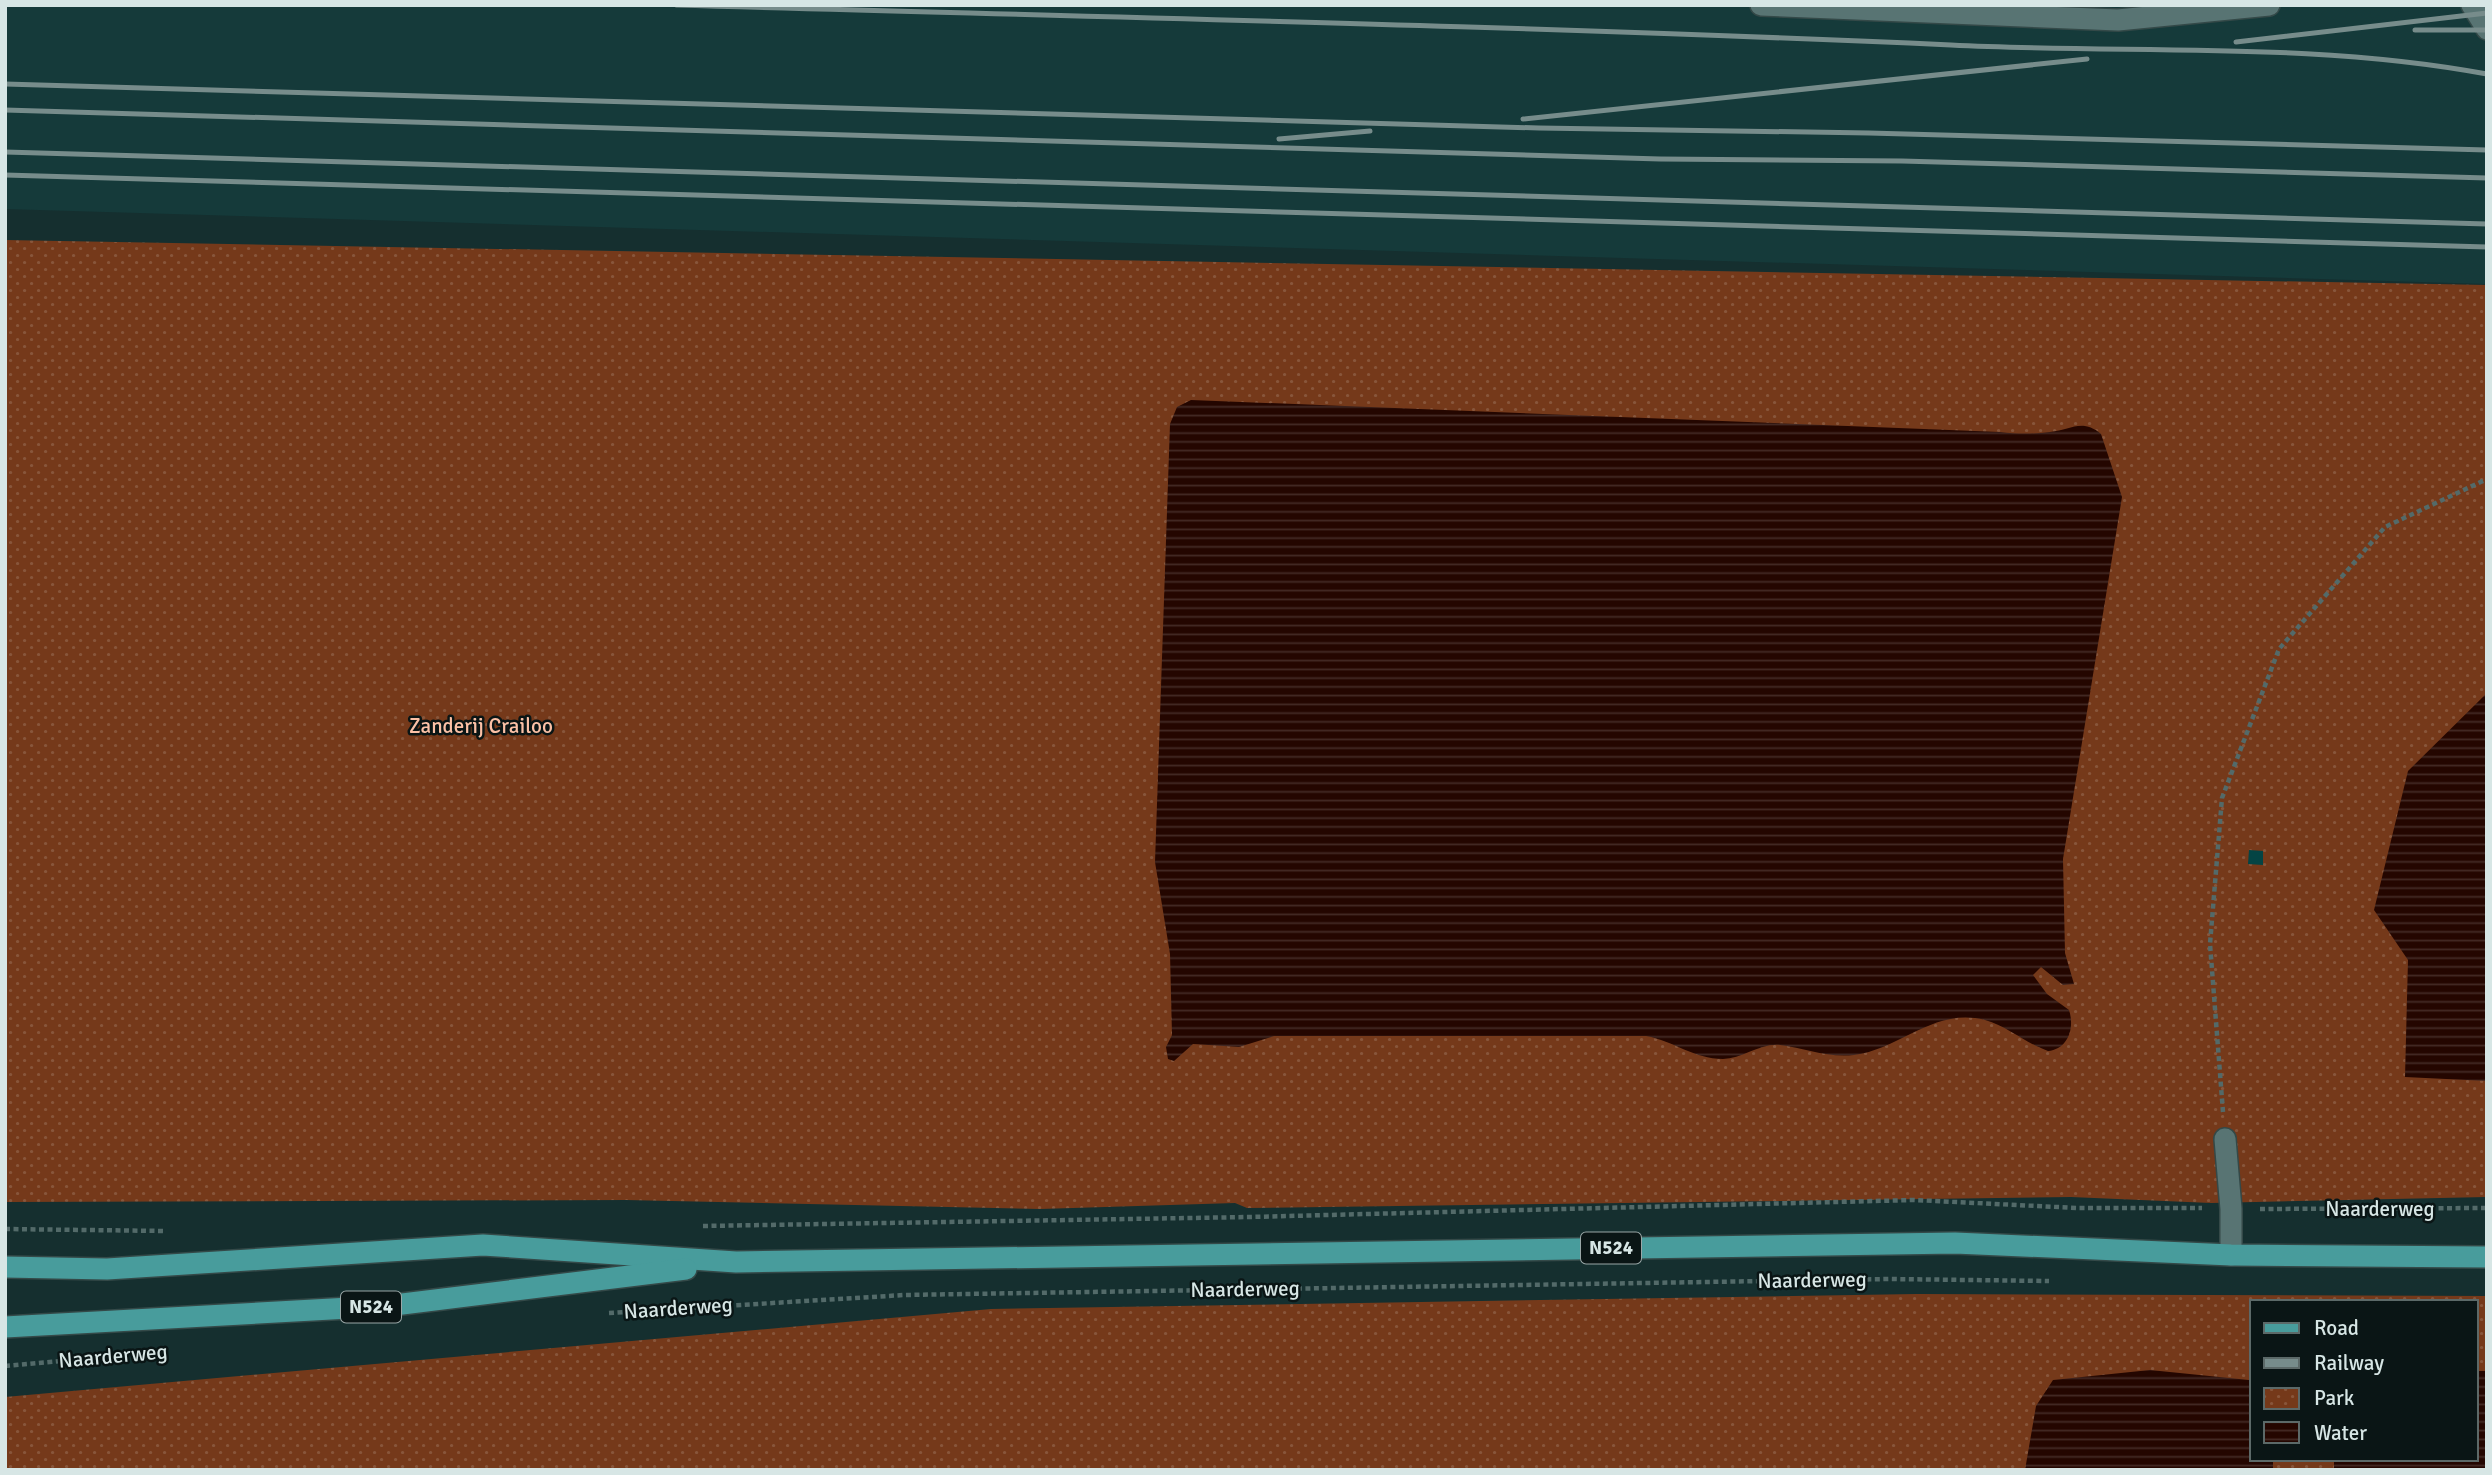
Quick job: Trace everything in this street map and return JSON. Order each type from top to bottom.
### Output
[{"type":"main road","name":"Naarderweg","points":[[5,1267],[107,1269],[484,1245],[736,1262],[1955,1243],[2231,1255],[2487,1257]]},
{"type":"main road","name":"Naarderweg","points":[[5,1326],[386,1306],[736,1262]]},
{"type":"lane","points":[[1761,5],[2118,20],[2269,5]]},
{"type":"lane","points":[[2472,5],[2487,29]]},
{"type":"lane","points":[[2225,1139],[2231,1209],[2231,1255]]},
{"type":"path","points":[[2225,1139],[2210,944],[2222,798],[2279,649],[2385,527],[2487,479]]},
{"type":"path","name":"Naarderweg","points":[[696,1226],[1250,1217],[1914,1200],[2077,1208],[2487,1208]]},
{"type":"path","points":[[5,1230],[169,1231]]},
{"type":"path","name":"Naarderweg","points":[[598,1314],[904,1294],[1890,1279],[2057,1281]]},
{"type":"path","name":"Naarderweg","points":[[5,1366],[145,1353]]},
{"type":"shaded area","points":[[5,5],[2487,5],[2487,284],[5,209]]},
{"type":"green space","name":"Zanderij Crailoo","points":[[5,240],[2487,285],[2487,1197],[2211,1203],[2071,1197],[1247,1208],[1235,1203],[1040,1209],[626,1200],[5,1202]]},
{"type":"green space","points":[[1917,1294],[2487,1296],[2487,1470],[5,1470],[5,1397],[991,1309]]},
{"type":"water","points":[[1191,400],[2019,433],[2050,432],[2082,426],[2101,434],[2122,497],[2063,859],[2065,953],[2074,984],[2063,985],[2041,967],[2033,975],[2047,994],[2069,1010],[2071,1024],[2065,1042],[2048,1051],[1994,1023],[1967,1018],[1950,1019],[1871,1051],[1844,1056],[1773,1045],[1737,1057],[1713,1058],[1646,1036],[1274,1036],[1239,1047],[1193,1044],[1174,1061],[1168,1059],[1166,1047],[1172,1035],[1170,954],[1155,862],[1170,424],[1177,407]]},
{"type":"water","points":[[2487,693],[2487,1081],[2405,1077],[2408,960],[2374,910],[2408,771]]},
{"type":"water","points":[[2150,1370],[2249,1380],[2250,1461],[2273,1461],[2273,1470],[2025,1470],[2036,1406],[2053,1380]]},
{"type":"water","points":[[2478,1371],[2487,1371],[2487,1470],[2334,1470],[2334,1461],[2478,1461]]},
{"type":"building","points":[[2249,850],[2263,851],[2263,865],[2248,864]]},
{"type":"railway","points":[[676,5],[1473,27],[2018,47],[2220,50],[2354,57],[2487,74]]},
{"type":"railway","points":[[2236,42],[2487,13]]},
{"type":"railway","points":[[2415,30],[2487,30]]},
{"type":"railway","points":[[1523,119],[2087,59]]},
{"type":"railway","points":[[5,84],[1539,128],[1869,133],[2487,150]]},
{"type":"railway","points":[[5,110],[1660,159],[1902,161],[2487,178]]},
{"type":"railway","points":[[1279,139],[1370,131]]},
{"type":"railway","points":[[5,152],[2487,224]]},
{"type":"railway","points":[[5,175],[2487,247]]}]
